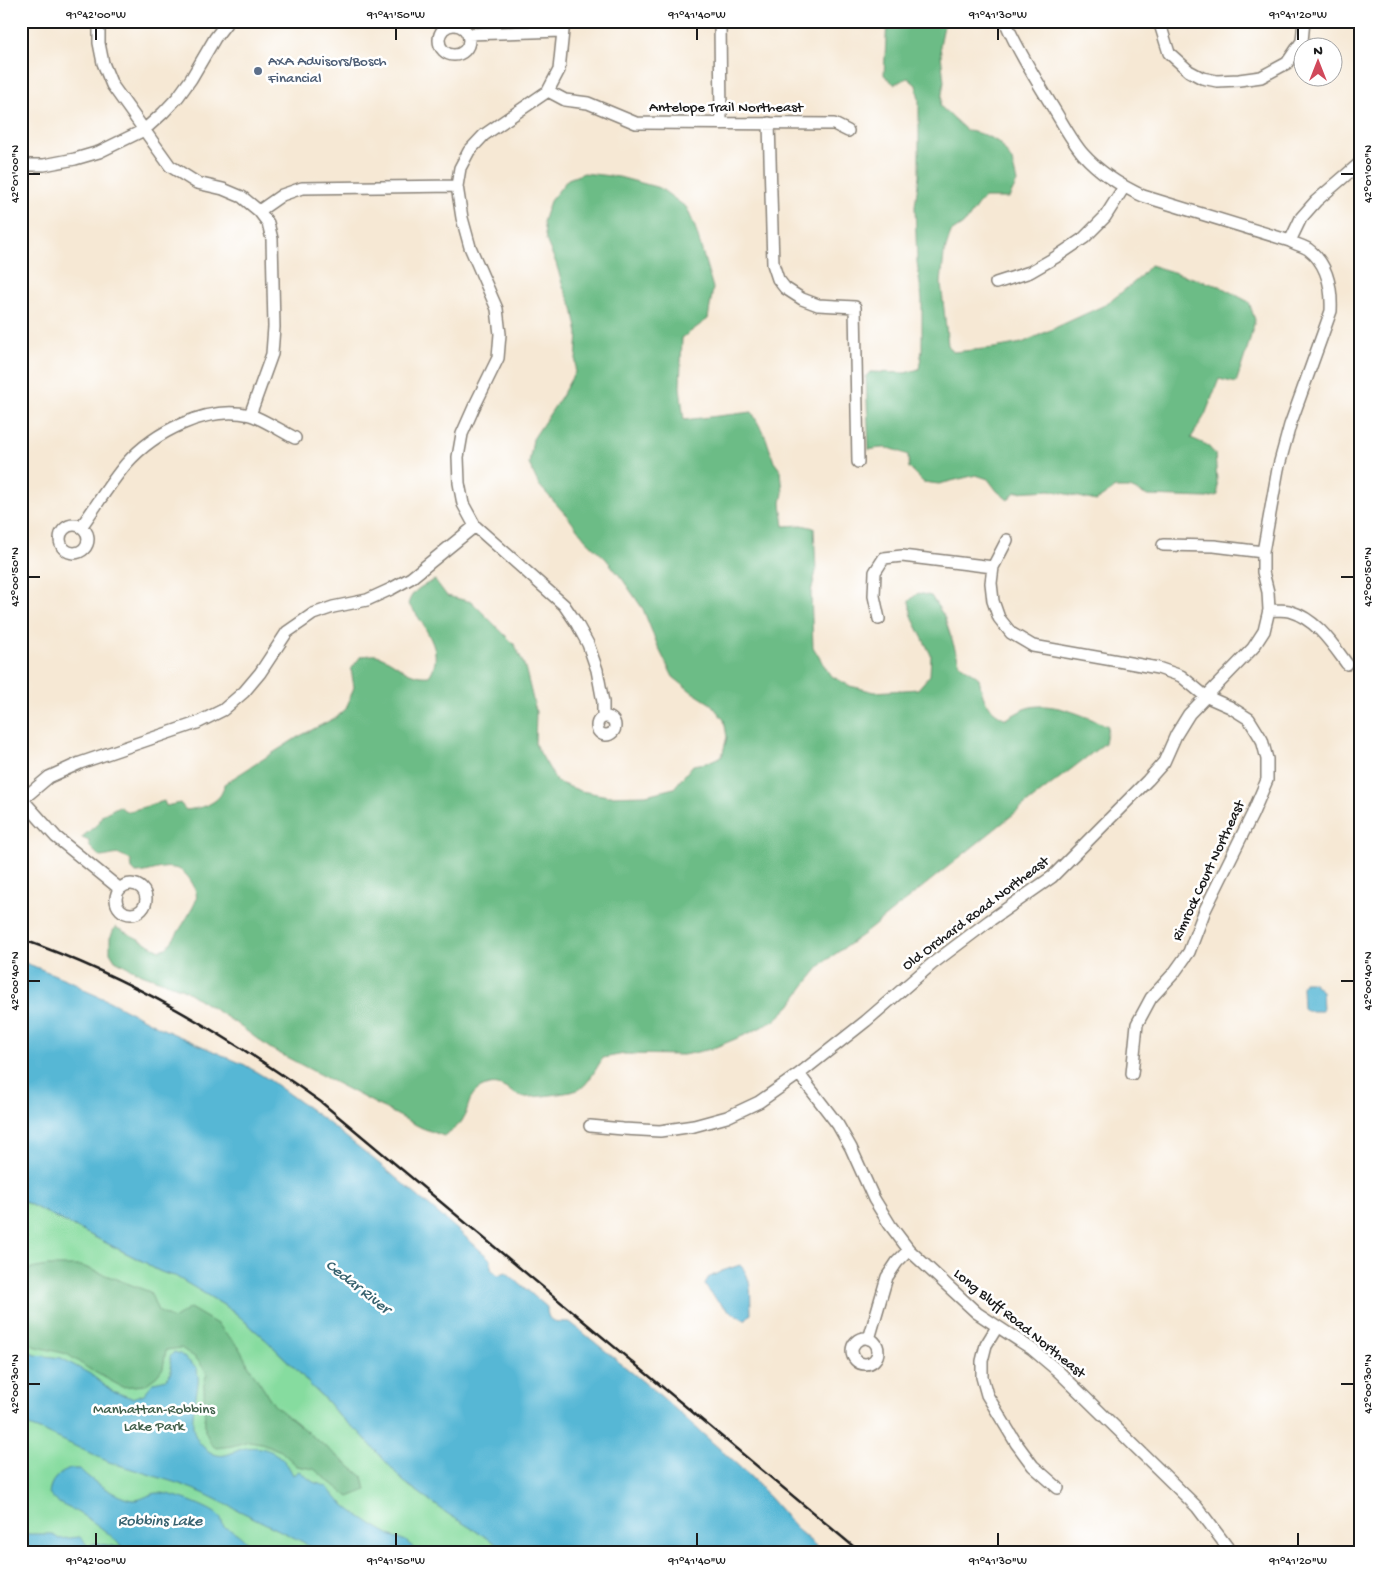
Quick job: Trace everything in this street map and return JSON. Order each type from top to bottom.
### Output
[{"type":"street","points":[[99,21],[102,56],[112,85],[170,166],[197,183],[223,189],[242,197],[259,211],[268,223],[272,239],[274,327],[272,354],[250,416]]},
{"type":"street","points":[[21,165],[44,165],[75,160],[99,152],[144,130],[163,113],[192,79],[215,38],[228,21]]},
{"type":"street","points":[[720,21],[721,122]]},
{"type":"street","name":"Old Orchard Road Northeast","points":[[590,1126],[623,1130],[660,1131],[694,1126],[727,1117],[759,1102],[799,1074],[866,1021],[932,964],[989,920],[1052,877],[1154,774],[1164,762],[1189,714],[1253,648],[1264,631],[1269,610],[1268,592],[1263,572],[1263,552],[1280,460],[1290,425],[1331,312],[1332,295],[1328,278],[1321,262],[1307,249],[1290,241],[1143,196],[1124,187],[1104,173],[1084,155],[1072,139],[1015,44],[1005,21]]},
{"type":"street","points":[[1159,21],[1169,53],[1189,71],[1202,78],[1217,80],[1261,77],[1287,63],[1302,41],[1304,21]]},
{"type":"street","points":[[468,34],[563,26],[559,70],[548,91],[484,135],[469,151],[460,168],[457,186],[462,218],[470,247],[497,309],[500,334],[498,358],[462,434],[458,457],[459,483],[463,504],[475,526],[564,605],[578,624],[588,644],[597,670],[604,717]]},
{"type":"street","name":"Antelope Trail Northeast","points":[[548,91],[565,100],[588,103],[636,123],[834,124],[848,131]]},
{"type":"street","points":[[769,123],[773,264],[778,279],[784,288],[802,299],[818,305],[855,306],[858,462]]},
{"type":"street","points":[[1290,241],[1301,218],[1316,201],[1360,163]]},
{"type":"street","points":[[259,211],[282,195],[302,188],[457,186]]},
{"type":"street","points":[[996,283],[1030,272],[1056,258],[1084,238],[1105,216],[1124,187]]},
{"type":"street","points":[[81,526],[127,463],[156,437],[187,421],[218,413],[250,416],[295,438]]},
{"type":"street","points":[[120,889],[56,837],[22,799],[49,777],[80,763],[197,723],[224,710],[244,692],[260,673],[287,632],[313,614],[333,607],[367,600],[391,590],[411,578],[475,526]]},
{"type":"street","points":[[879,619],[874,596],[875,572],[884,558],[902,556],[993,567],[1007,540]]},
{"type":"street","points":[[1163,545],[1214,546],[1263,552]]},
{"type":"street","name":"Rimrock Court Northeast","points":[[993,567],[991,583],[993,601],[999,618],[1011,633],[1033,646],[1158,668],[1181,676],[1205,696],[1230,707],[1249,719],[1262,740],[1267,759],[1267,780],[1252,815],[1205,910],[1189,952],[1174,974],[1151,998],[1137,1024],[1132,1074]]},
{"type":"street","points":[[1269,610],[1288,611],[1305,618],[1319,628],[1346,664]]},
{"type":"street","name":"Long Bluff Road Northeast","points":[[799,1074],[838,1124],[874,1199],[890,1225],[909,1250],[977,1313],[1032,1349],[1058,1371],[1197,1507],[1231,1552]]},
{"type":"street","points":[[869,1339],[887,1277],[897,1262],[909,1250]]},
{"type":"street","points":[[997,1327],[986,1345],[982,1360],[982,1377],[987,1395],[1000,1419],[1022,1451],[1034,1466],[1058,1488]]},
{"type":"green space","points":[[887,21],[945,21],[940,45],[944,82],[940,106],[966,130],[985,135],[1000,143],[1012,161],[1017,182],[1009,198],[984,198],[966,222],[951,232],[944,254],[941,283],[948,345],[953,352],[1022,343],[1107,304],[1138,279],[1150,265],[1219,286],[1249,302],[1255,320],[1236,383],[1219,379],[1205,415],[1191,438],[1207,445],[1215,454],[1218,495],[1207,498],[1148,496],[1130,488],[1115,488],[1096,501],[1050,490],[1015,492],[1008,500],[997,491],[988,479],[976,475],[939,484],[923,482],[909,468],[908,455],[889,448],[869,450],[866,376],[870,372],[905,373],[919,369],[922,350],[922,299],[917,262],[915,206],[919,176],[919,99],[916,85],[908,78],[894,84],[884,75]]},
{"type":"green space","points":[[584,173],[619,177],[660,188],[687,208],[695,227],[713,288],[708,319],[682,338],[680,387],[684,420],[752,412],[766,438],[774,462],[781,471],[783,493],[781,503],[784,526],[802,525],[814,528],[816,571],[811,592],[813,647],[830,675],[850,686],[875,692],[918,689],[930,675],[931,655],[912,617],[909,601],[918,593],[931,596],[944,616],[960,664],[979,678],[986,703],[999,715],[1006,719],[1034,706],[1056,707],[1108,726],[1105,743],[865,933],[824,962],[790,1006],[774,1021],[711,1049],[683,1055],[624,1054],[603,1058],[584,1086],[570,1092],[523,1097],[500,1086],[489,1085],[483,1087],[471,1097],[465,1116],[460,1123],[444,1136],[422,1128],[271,1049],[183,989],[139,973],[115,960],[110,952],[110,938],[115,927],[160,950],[165,948],[192,909],[196,900],[196,891],[188,877],[178,869],[162,868],[136,873],[132,869],[131,861],[127,858],[116,854],[100,857],[90,847],[89,841],[82,837],[99,823],[102,815],[119,806],[127,812],[164,801],[166,806],[180,803],[186,810],[205,806],[216,800],[223,790],[224,784],[298,737],[335,718],[346,709],[354,687],[351,669],[361,656],[377,655],[414,675],[429,676],[435,662],[432,641],[408,604],[415,592],[435,580],[447,596],[472,602],[515,645],[525,667],[536,712],[535,744],[557,782],[581,791],[608,796],[646,795],[674,788],[693,765],[706,763],[722,756],[727,737],[724,720],[711,704],[673,677],[659,649],[643,609],[606,559],[586,540],[539,485],[529,464],[533,439],[575,372],[578,334],[573,308],[563,287],[556,263],[546,240],[543,222],[550,201],[568,179]]},
{"type":"green space","name":"Manhattan-Robbins Lake Park","points":[[21,1200],[146,1263],[156,1270],[175,1275],[232,1310],[298,1371],[340,1417],[359,1431],[409,1486],[510,1552],[21,1552]]},
{"type":"green space","points":[[47,1266],[82,1266],[150,1292],[158,1311],[173,1319],[190,1308],[217,1324],[238,1346],[274,1405],[363,1477],[366,1490],[349,1497],[314,1469],[297,1466],[281,1451],[261,1443],[249,1441],[216,1448],[211,1444],[205,1431],[204,1384],[207,1373],[196,1358],[181,1348],[166,1350],[163,1368],[157,1376],[145,1385],[122,1387],[89,1369],[67,1354],[21,1343],[21,1271]]},
{"type":"water","name":"Cedar River","points":[[21,961],[75,983],[84,990],[165,1030],[245,1065],[268,1079],[326,1121],[459,1231],[491,1260],[491,1269],[498,1275],[506,1272],[547,1307],[547,1313],[551,1319],[557,1322],[570,1322],[662,1397],[753,1479],[799,1531],[823,1552],[510,1552],[448,1514],[403,1481],[359,1432],[340,1417],[298,1371],[232,1310],[175,1276],[156,1270],[146,1263],[21,1200]]},
{"type":"water","points":[[1304,982],[1312,982],[1322,991],[1323,1011],[1306,1011],[1303,1008],[1302,987]]},
{"type":"water","points":[[740,1265],[747,1276],[750,1288],[751,1314],[745,1320],[722,1305],[705,1285],[708,1278]]},
{"type":"water","points":[[21,1349],[36,1355],[61,1358],[90,1374],[112,1391],[132,1398],[144,1394],[154,1382],[167,1379],[171,1372],[170,1357],[174,1352],[180,1354],[197,1368],[198,1381],[193,1412],[194,1430],[196,1438],[210,1452],[225,1455],[245,1448],[258,1448],[270,1451],[285,1462],[293,1475],[299,1471],[313,1482],[326,1486],[336,1498],[352,1511],[392,1536],[406,1541],[418,1552],[316,1552],[303,1542],[203,1493],[109,1462],[21,1423]]},
{"type":"water","name":"Robbins Lake","points":[[70,1469],[80,1469],[105,1488],[127,1499],[136,1500],[155,1493],[163,1493],[200,1505],[219,1516],[224,1527],[241,1536],[253,1552],[21,1552],[21,1535],[24,1534],[52,1534],[59,1539],[80,1537],[88,1546],[96,1543],[122,1548],[101,1528],[81,1514],[58,1502],[49,1493],[51,1484],[56,1478]]},
{"type":"railway","points":[[21,939],[101,971],[177,1010],[249,1053],[321,1102],[860,1552]]},
{"type":"place","name":"AXA Advisors/Bosch Financial","points":[[258,71]]}]
